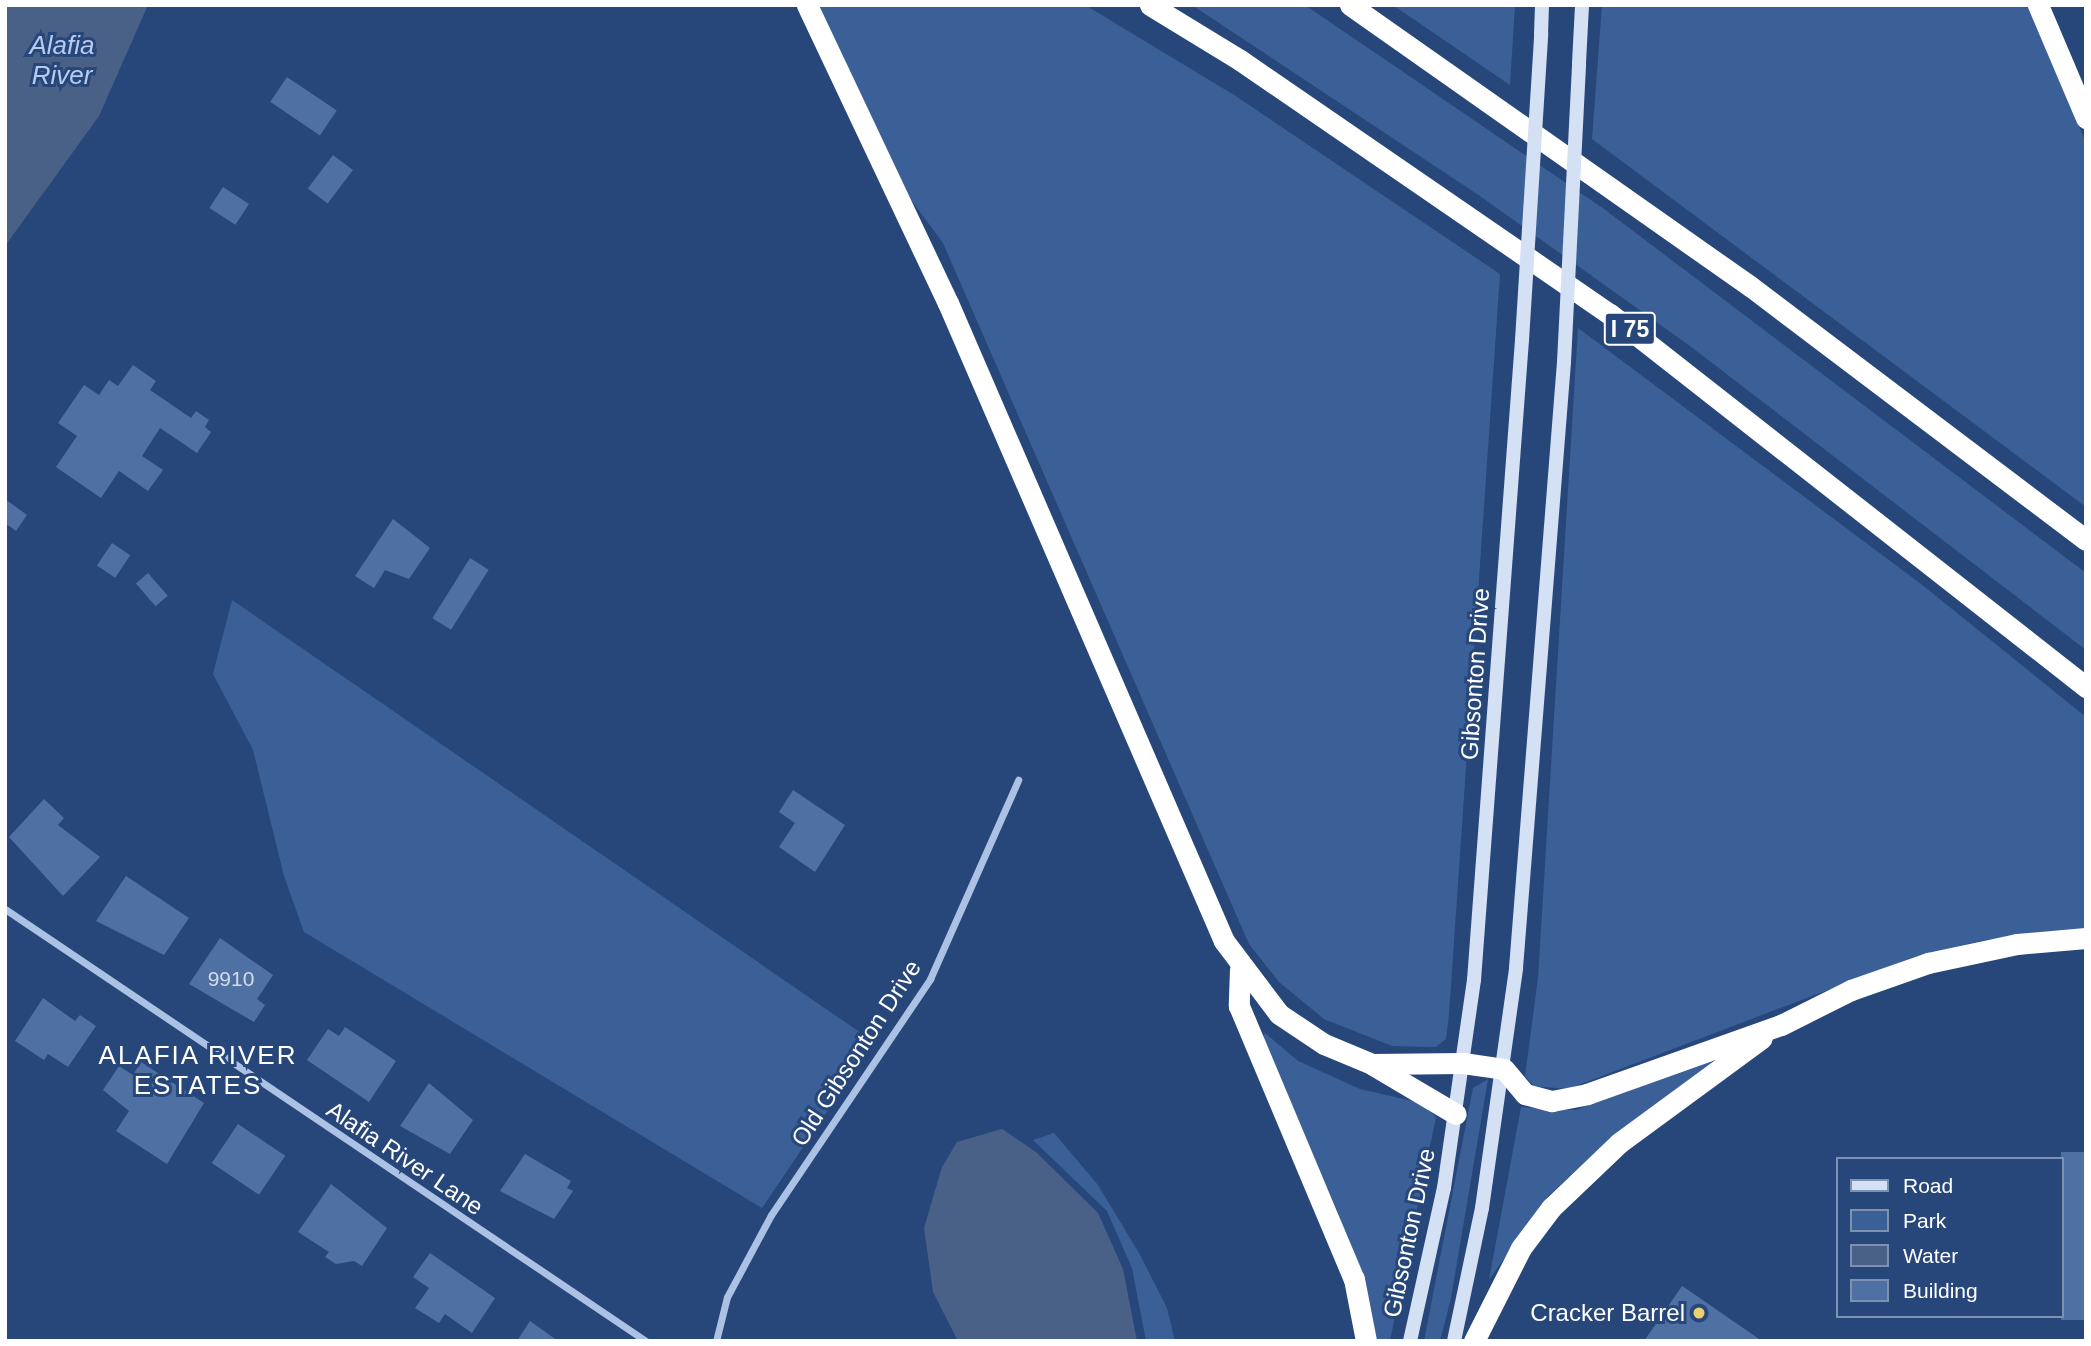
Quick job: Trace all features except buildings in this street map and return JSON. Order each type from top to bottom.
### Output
[{"type":"highway","points":[[807,5],[948,303],[1240,970],[1279,1014],[1324,1044],[1371,1064],[1456,1114]]},
{"type":"highway","name":"I 75","points":[[1150,5],[1240,60],[1611,314],[2086,687]]},
{"type":"highway","points":[[1350,5],[1750,286],[2086,540]]},
{"type":"highway","points":[[2038,5],[2086,118]]},
{"type":"highway","points":[[1371,1064],[1463,1063],[1504,1069],[1525,1094],[1552,1101],[1587,1094],[1780,1025],[1851,990],[1928,963],[2017,944],[2086,938]]},
{"type":"highway","points":[[1240,970],[1239,1006],[1354,1279],[1366,1341]]},
{"type":"highway","points":[[1474,1341],[1521,1248],[1567,1191],[1619,1143],[1780,1025]]},
{"type":"main road","name":"Gibsonton Drive","points":[[1410,1341],[1456,1114],[1484,862],[1522,340],[1542,5]]},
{"type":"main road","points":[[1454,1341],[1504,1069],[1564,362],[1582,5]]},
{"type":"street","name":"Old Gibsonton Drive","points":[[716,1341],[727,1297],[771,1215],[930,979],[1018,780]]},
{"type":"street","name":"Alafia River Lane","points":[[5,909],[646,1341]]},
{"type":"green space","points":[[812,5],[1085,5],[1234,95],[1500,274],[1449,1014],[1446,1039],[1436,1047],[1392,1046],[1324,1019],[1279,982],[1249,944],[943,243],[883,162]]},
{"type":"green space","points":[[1192,5],[1305,5],[1604,209],[2086,573],[2086,650],[1690,346],[1480,196]]},
{"type":"green space","points":[[1393,5],[1515,5],[1510,85],[1482,66]]},
{"type":"green space","points":[[1602,5],[2029,5],[2086,143],[2086,507],[1592,139]]},
{"type":"green space","points":[[1578,328],[1921,584],[2086,717],[2086,930],[1984,940],[1914,957],[1568,1089],[1534,1086],[1525,1076],[1538,978]]},
{"type":"green space","points":[[232,600],[874,1042],[762,1208],[304,932],[284,876],[253,750],[213,674]]},
{"type":"green space","points":[[1265,1033],[1298,1061],[1360,1089],[1421,1103],[1436,1117],[1390,1341],[1373,1341],[1365,1296],[1337,1210],[1262,1039]]},
{"type":"green space","points":[[1711,1057],[1713,1064],[1608,1141],[1548,1196],[1489,1280],[1521,1107],[1576,1110]]},
{"type":"green space","points":[[1488,1079],[1451,1298],[1440,1341],[1424,1341],[1473,1088]]},
{"type":"green space","points":[[1054,1133],[1098,1185],[1139,1253],[1167,1308],[1175,1341],[1146,1341],[1132,1268],[1107,1211],[1033,1140]]},
{"type":"water","name":"Alafia River","points":[[5,5],[148,5],[99,116],[5,246]]},
{"type":"water","points":[[1002,1129],[1036,1152],[1098,1213],[1123,1269],[1137,1341],[958,1341],[933,1292],[924,1228],[942,1167],[957,1142]]},
{"type":"place","name":"Cracker Barrel","points":[[1699,1313]]},
{"type":"district","name":"ALAFIA RIVER ESTATES","points":[[198,1071]]}]
